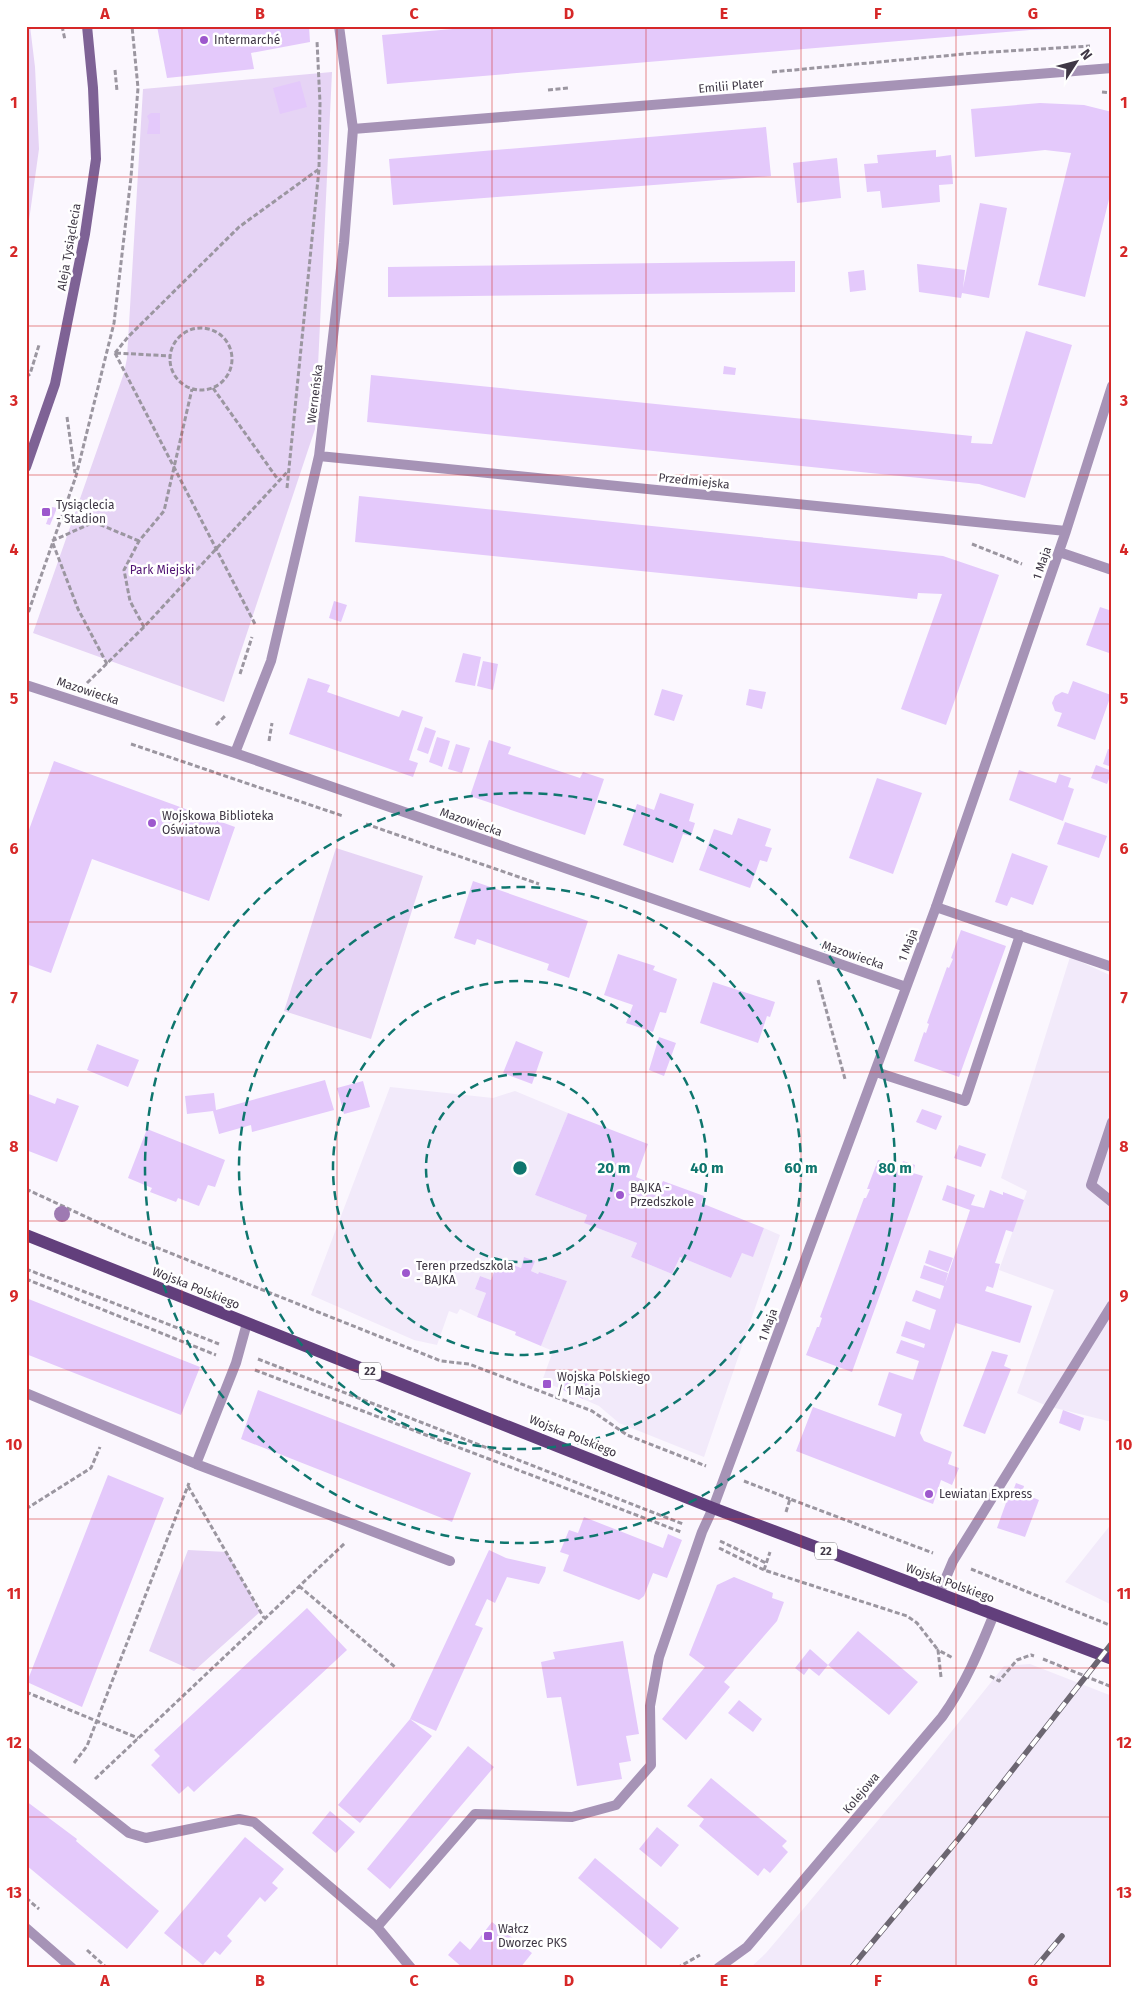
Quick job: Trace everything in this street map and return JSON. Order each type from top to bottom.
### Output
[{"type":"main road","name":"Wojska Polskiego","points":[[26,1234],[713,1508],[1112,1659]]},
{"type":"street","name":"Aleja Tysiąclecia","points":[[26,467],[55,384],[85,234],[96,159],[93,88],[87,26]]},
{"type":"street","name":"Werneńska","points":[[235,753],[272,661],[319,456],[344,244],[353,128],[339,26]]},
{"type":"street","name":"Emilii Plater","points":[[353,128],[1112,68]]},
{"type":"street","name":"1 Maja","points":[[377,1927],[475,1814],[572,1817],[616,1805],[651,1765],[650,1706],[659,1657],[701,1536],[726,1474],[936,907],[1059,552],[1112,386]]},
{"type":"street","name":"Przedmiejska","points":[[319,456],[1066,531]]},
{"type":"street","points":[[1059,552],[1112,570]]},
{"type":"street","name":"Mazowiecka","points":[[26,685],[235,753],[906,986]]},
{"type":"street","points":[[936,907],[1112,966]]},
{"type":"street","points":[[876,1072],[965,1101],[1020,935]]},
{"type":"street","points":[[1112,1122],[1091,1185],[1112,1202]]},
{"type":"street","points":[[939,1594],[953,1561],[1112,1305]]},
{"type":"street","points":[[196,1464],[240,1352],[247,1323]]},
{"type":"street","points":[[26,1393],[196,1464],[450,1562]]},
{"type":"street","name":"Kolejowa","points":[[718,1968],[747,1947],[942,1717],[957,1697],[972,1668],[994,1614]]},
{"type":"street","points":[[26,1752],[129,1833],[146,1838],[239,1819],[254,1822],[377,1927],[412,1968]]},
{"type":"street","points":[[26,1928],[72,1968]]},
{"type":"path","points":[[62,26],[66,46]]},
{"type":"path","points":[[26,619],[76,476],[114,323],[131,177],[138,88],[132,26]]},
{"type":"path","points":[[94,688],[85,686],[217,550],[291,468],[306,290],[319,169],[320,104],[317,36]]},
{"type":"path","points":[[770,72],[975,53],[1092,46]]},
{"type":"path","points":[[547,90],[576,87]]},
{"type":"path","points":[[1095,91],[1112,93]]},
{"type":"path","points":[[115,353],[128,337],[239,227],[319,169]]},
{"type":"path","points":[[204,328],[221,336],[231,352],[232,363],[228,374],[213,388],[202,391],[182,385],[174,377],[170,367],[170,356],[177,339],[194,329],[204,328]]},
{"type":"path","points":[[26,377],[30,374],[41,338]]},
{"type":"path","points":[[115,353],[170,356]]},
{"type":"path","points":[[115,353],[256,626],[239,678]]},
{"type":"path","points":[[213,388],[280,482]]},
{"type":"path","points":[[144,627],[130,601],[124,570],[139,542],[164,511],[192,389]]},
{"type":"path","points":[[52,541],[94,522],[139,542]]},
{"type":"path","points":[[52,541],[78,609],[106,664]]},
{"type":"path","points":[[966,542],[1022,564]]},
{"type":"path","points":[[213,726],[228,712]]},
{"type":"path","points":[[273,748],[268,740],[274,716]]},
{"type":"path","points":[[123,741],[349,818]]},
{"type":"path","points":[[358,821],[548,887]]},
{"type":"path","points":[[827,982],[818,979],[845,1079]]},
{"type":"path","points":[[26,1189],[125,1236],[423,1354],[442,1361],[469,1364],[592,1411],[627,1435],[790,1499]]},
{"type":"path","points":[[26,1269],[240,1352],[766,1563]]},
{"type":"path","points":[[26,1279],[236,1363],[701,1536],[764,1570],[907,1616],[917,1623],[938,1650]]},
{"type":"path","points":[[26,1510],[91,1468],[109,1427]]},
{"type":"path","points":[[61,1780],[87,1746],[196,1464]]},
{"type":"path","points":[[188,1485],[264,1618]]},
{"type":"path","points":[[80,1794],[264,1618],[362,1528]]},
{"type":"path","points":[[953,1561],[1112,1626]]},
{"type":"path","points":[[299,1586],[395,1667]]},
{"type":"path","points":[[1017,1660],[1031,1655],[1112,1686]]},
{"type":"path","points":[[26,1692],[138,1738]]},
{"type":"shaded area","points":[[1070,957],[1112,976],[1112,1422],[1047,1406],[1017,1393],[1054,1290],[999,1270],[1027,1191],[1001,1178]]},
{"type":"shaded area","name":"Teren przedszkola - BAJKA","points":[[390,1087],[493,1098],[515,1091],[568,1113],[535,1195],[587,1215],[584,1223],[637,1243],[631,1257],[672,1274],[680,1257],[731,1278],[742,1253],[753,1256],[764,1228],[780,1235],[704,1457],[619,1423],[599,1406],[583,1399],[588,1383],[568,1375],[561,1389],[542,1381],[553,1351],[541,1346],[567,1281],[531,1271],[534,1261],[524,1258],[521,1268],[499,1259],[491,1280],[480,1276],[475,1289],[486,1293],[477,1317],[460,1309],[457,1314],[449,1311],[437,1345],[414,1340],[311,1295]]},
{"type":"shaded area","points":[[1112,1523],[1112,1605],[1065,1582]]},
{"type":"shaded area","points":[[1030,1664],[1112,1696],[1112,1968],[750,1968],[766,1953],[923,1767],[1004,1666]]},
{"type":"green space","points":[[26,26],[30,26],[35,67],[39,149],[26,242]]},
{"type":"green space","name":"Park Miejski","points":[[332,72],[315,429],[224,702],[33,633],[124,373],[127,358],[143,89]]},
{"type":"green space","points":[[336,848],[423,876],[371,1039],[284,1011]]},
{"type":"green space","points":[[188,1550],[227,1552],[260,1612],[194,1671],[149,1651]]},
{"type":"building","name":"Intermarché","points":[[157,26],[309,26],[310,42],[251,53],[254,69],[167,78]]},
{"type":"building","points":[[488,26],[1086,26],[1086,28],[1030,30],[387,84],[382,35]]},
{"type":"building","points":[[300,81],[307,107],[280,114],[273,88]]},
{"type":"building","points":[[1040,103],[1084,105],[1112,112],[1112,187],[1085,297],[1038,285],[1071,153],[1045,150],[975,157],[971,109]]},
{"type":"building","points":[[151,113],[160,113],[160,134],[147,134],[149,121],[147,116]]},
{"type":"building","points":[[766,127],[771,176],[393,205],[389,159]]},
{"type":"building","points":[[936,150],[936,157],[951,155],[953,184],[939,185],[940,202],[882,208],[880,191],[867,192],[864,164],[878,163],[877,155]]},
{"type":"building","points":[[837,158],[841,198],[797,203],[793,163]]},
{"type":"building","points":[[980,203],[1007,208],[989,298],[962,293],[961,298],[919,292],[917,264],[965,270],[963,288]]},
{"type":"building","points":[[795,261],[795,292],[388,297],[388,267]]},
{"type":"building","points":[[864,270],[866,290],[850,292],[848,272]]},
{"type":"building","points":[[1026,331],[1072,345],[1025,498],[979,484],[367,422],[371,375],[972,436],[971,443],[992,444]]},
{"type":"building","points":[[724,366],[736,368],[735,375],[723,374]]},
{"type":"building","points":[[359,496],[943,556],[999,575],[946,725],[901,709],[942,594],[918,593],[917,599],[355,542]]},
{"type":"building","points":[[52,507],[57,508],[50,525],[46,524]]},
{"type":"building","points":[[334,601],[347,605],[341,622],[329,618]]},
{"type":"building","points":[[1100,607],[1112,611],[1112,654],[1086,645]]},
{"type":"building","points":[[463,653],[481,657],[475,686],[455,682]]},
{"type":"building","points":[[483,661],[498,664],[493,690],[477,686]]},
{"type":"building","points":[[308,678],[330,685],[327,692],[399,717],[402,710],[423,717],[409,760],[418,763],[413,777],[289,734]]},
{"type":"building","points":[[1073,681],[1111,695],[1095,740],[1057,726],[1062,713],[1055,711],[1052,703],[1055,696],[1062,692],[1068,694]]},
{"type":"building","points":[[662,689],[683,695],[674,721],[654,715]]},
{"type":"building","points":[[749,689],[766,692],[762,709],[746,705]]},
{"type":"building","points":[[425,727],[436,731],[428,754],[417,750]]},
{"type":"building","points":[[437,737],[450,741],[442,767],[429,762]]},
{"type":"building","points":[[489,740],[511,747],[508,754],[580,778],[583,772],[604,779],[585,835],[470,796]]},
{"type":"building","points":[[456,744],[470,748],[462,773],[448,769]]},
{"type":"building","points":[[1108,749],[1112,750],[1112,767],[1103,764]]},
{"type":"building","points":[[54,761],[235,827],[209,901],[92,859],[51,973],[26,964],[26,838]]},
{"type":"building","points":[[1096,765],[1112,771],[1107,784],[1091,778]]},
{"type":"building","points":[[1019,770],[1056,783],[1059,774],[1071,778],[1068,787],[1074,789],[1063,821],[1009,800]]},
{"type":"building","points":[[877,778],[922,793],[893,874],[849,858]]},
{"type":"building","points":[[660,793],[694,804],[689,821],[695,823],[691,836],[683,834],[673,863],[623,845],[637,804],[654,810]]},
{"type":"building","points":[[738,818],[771,829],[765,846],[772,848],[767,862],[760,860],[750,888],[699,870],[714,829],[732,835]]},
{"type":"building","points":[[1065,822],[1107,836],[1099,858],[1057,844]]},
{"type":"building","points":[[1012,853],[1048,866],[1033,905],[1011,897],[1007,906],[995,902]]},
{"type":"building","points":[[473,881],[588,921],[569,978],[547,970],[549,964],[477,939],[475,945],[454,938]]},
{"type":"building","points":[[961,930],[1006,946],[959,1077],[914,1061],[924,1032],[926,1033],[929,1024],[927,1023],[947,967],[949,968],[953,959],[951,958]]},
{"type":"building","points":[[618,954],[655,966],[653,970],[677,979],[666,1013],[660,1012],[653,1032],[626,1023],[633,1005],[604,995]]},
{"type":"building","points":[[713,982],[775,1002],[770,1017],[767,1016],[758,1043],[700,1023]]},
{"type":"building","points":[[659,1037],[676,1043],[664,1076],[649,1070]]},
{"type":"building","points":[[516,1041],[543,1052],[532,1084],[503,1073]]},
{"type":"building","points":[[97,1044],[139,1060],[128,1087],[87,1070]]},
{"type":"building","points":[[325,1080],[334,1110],[252,1132],[251,1125],[219,1134],[213,1111],[187,1114],[185,1096],[214,1093],[216,1110]]},
{"type":"building","points":[[363,1081],[370,1107],[344,1114],[337,1088]]},
{"type":"building","points":[[26,1093],[55,1104],[57,1098],[79,1106],[57,1162],[26,1150]]},
{"type":"building","points":[[922,1109],[942,1116],[936,1130],[916,1122]]},
{"type":"building","name":"BAJKA - Przedszkole","points":[[568,1113],[648,1144],[636,1177],[660,1187],[663,1181],[704,1196],[701,1203],[764,1228],[753,1257],[742,1253],[731,1278],[680,1257],[672,1274],[631,1257],[637,1243],[584,1223],[587,1215],[535,1195]]},
{"type":"building","points":[[147,1129],[225,1160],[215,1187],[208,1185],[199,1206],[178,1198],[176,1202],[150,1192],[152,1188],[128,1178]]},
{"type":"building","points":[[959,1145],[986,1154],[981,1167],[954,1158]]},
{"type":"building","points":[[878,1160],[901,1168],[903,1161],[915,1165],[913,1173],[923,1176],[852,1372],[806,1355],[817,1327],[819,1327],[822,1318],[820,1317],[864,1198],[866,1198],[870,1189],[867,1189]]},
{"type":"building","points":[[947,1185],[975,1195],[971,1205],[984,1208],[990,1190],[1003,1195],[1003,1192],[1024,1200],[1013,1232],[1006,1230],[995,1263],[1000,1264],[993,1288],[987,1286],[985,1291],[1032,1306],[1020,1343],[956,1323],[920,1433],[924,1441],[952,1452],[948,1464],[959,1468],[952,1485],[941,1480],[933,1504],[796,1451],[813,1407],[895,1437],[902,1414],[878,1405],[889,1372],[913,1380],[919,1361],[896,1353],[901,1340],[924,1348],[925,1344],[901,1336],[906,1321],[930,1330],[936,1310],[912,1301],[916,1290],[940,1299],[944,1286],[920,1278],[924,1265],[948,1273],[945,1284],[970,1210],[942,1200]]},
{"type":"building","points":[[929,1250],[953,1258],[948,1272],[925,1263]]},
{"type":"building","points":[[524,1257],[535,1261],[531,1271],[567,1281],[541,1346],[515,1335],[516,1332],[477,1317],[486,1293],[475,1289],[480,1276],[491,1280],[499,1259],[521,1268]]},
{"type":"building","points":[[26,1298],[200,1367],[181,1415],[26,1354]]},
{"type":"building","points":[[992,1351],[1008,1355],[1004,1366],[1011,1369],[985,1434],[963,1426]]},
{"type":"building","points":[[568,1375],[588,1383],[583,1399],[561,1389]]},
{"type":"building","points":[[258,1390],[471,1473],[452,1522],[241,1439]]},
{"type":"building","points":[[1063,1410],[1084,1418],[1080,1431],[1059,1423]]},
{"type":"building","points":[[108,1475],[164,1498],[82,1707],[27,1682]]},
{"type":"building","points":[[1016,1483],[1024,1486],[1022,1493],[1039,1500],[1025,1537],[997,1528],[1011,1489],[1013,1491]]},
{"type":"building","points":[[584,1517],[663,1548],[668,1534],[682,1540],[667,1578],[653,1573],[644,1596],[639,1600],[563,1571],[569,1555],[560,1552],[569,1530],[578,1533]]},
{"type":"building","points":[[489,1550],[506,1558],[546,1567],[545,1572],[539,1584],[507,1577],[495,1603],[487,1599],[475,1625],[483,1628],[436,1731],[410,1719]]},
{"type":"building","points":[[734,1577],[773,1593],[772,1598],[784,1602],[777,1621],[724,1682],[730,1687],[686,1740],[662,1719],[705,1667],[689,1655],[717,1585]]},
{"type":"building","points":[[307,1608],[347,1650],[194,1792],[188,1786],[179,1794],[151,1765],[160,1756],[154,1750]]},
{"type":"building","points":[[858,1631],[918,1682],[889,1715],[828,1665]]},
{"type":"building","points":[[623,1641],[639,1734],[626,1736],[631,1761],[619,1763],[622,1779],[577,1786],[561,1697],[547,1698],[541,1662],[555,1659],[553,1652]]},
{"type":"building","points":[[810,1649],[828,1665],[819,1676],[809,1668],[804,1675],[795,1668]]},
{"type":"building","points":[[739,1700],[762,1719],[753,1732],[728,1713]]},
{"type":"building","points":[[410,1719],[432,1736],[360,1823],[338,1805]]},
{"type":"building","points":[[468,1746],[494,1767],[390,1889],[367,1869]]},
{"type":"building","points":[[711,1778],[787,1841],[782,1846],[788,1852],[770,1873],[764,1868],[758,1876],[699,1826],[704,1819],[687,1806]]},
{"type":"building","points":[[26,1801],[77,1839],[76,1841],[159,1911],[127,1949],[26,1865]]},
{"type":"building","points":[[330,1811],[355,1832],[336,1853],[312,1833]]},
{"type":"building","points":[[657,1827],[679,1845],[661,1867],[639,1849]]},
{"type":"building","points":[[245,1837],[284,1869],[272,1883],[278,1888],[265,1902],[260,1897],[227,1936],[232,1941],[220,1955],[215,1951],[203,1965],[164,1933]]},
{"type":"building","points":[[595,1858],[679,1928],[661,1949],[578,1878]]},
{"type":"building","points":[[492,1922],[532,1953],[520,1968],[463,1968],[448,1955],[460,1941],[470,1950]]},
{"type":"railway","points":[[851,1968],[960,1837],[1112,1643]]},
{"type":"railway","points":[[1035,1968],[1062,1936]]},
{"type":"place","name":"Intermarché","points":[[204,40]]},
{"type":"place","name":"Tysiąclecia - Stadion","points":[[46,512]]},
{"type":"place","name":"Wojskowa Biblioteka Oświatowa","points":[[152,823]]},
{"type":"place","name":"BAJKA - Przedszkole","points":[[620,1195]]},
{"type":"place","name":"Teren przedszkola - BAJKA","points":[[406,1273]]},
{"type":"place","name":"Wojska Polskiego / 1 Maja","points":[[547,1384]]},
{"type":"place","name":"Lewiatan Express","points":[[929,1494]]},
{"type":"place","name":"Wałcz Dworzec PKS","points":[[488,1936]]}]
